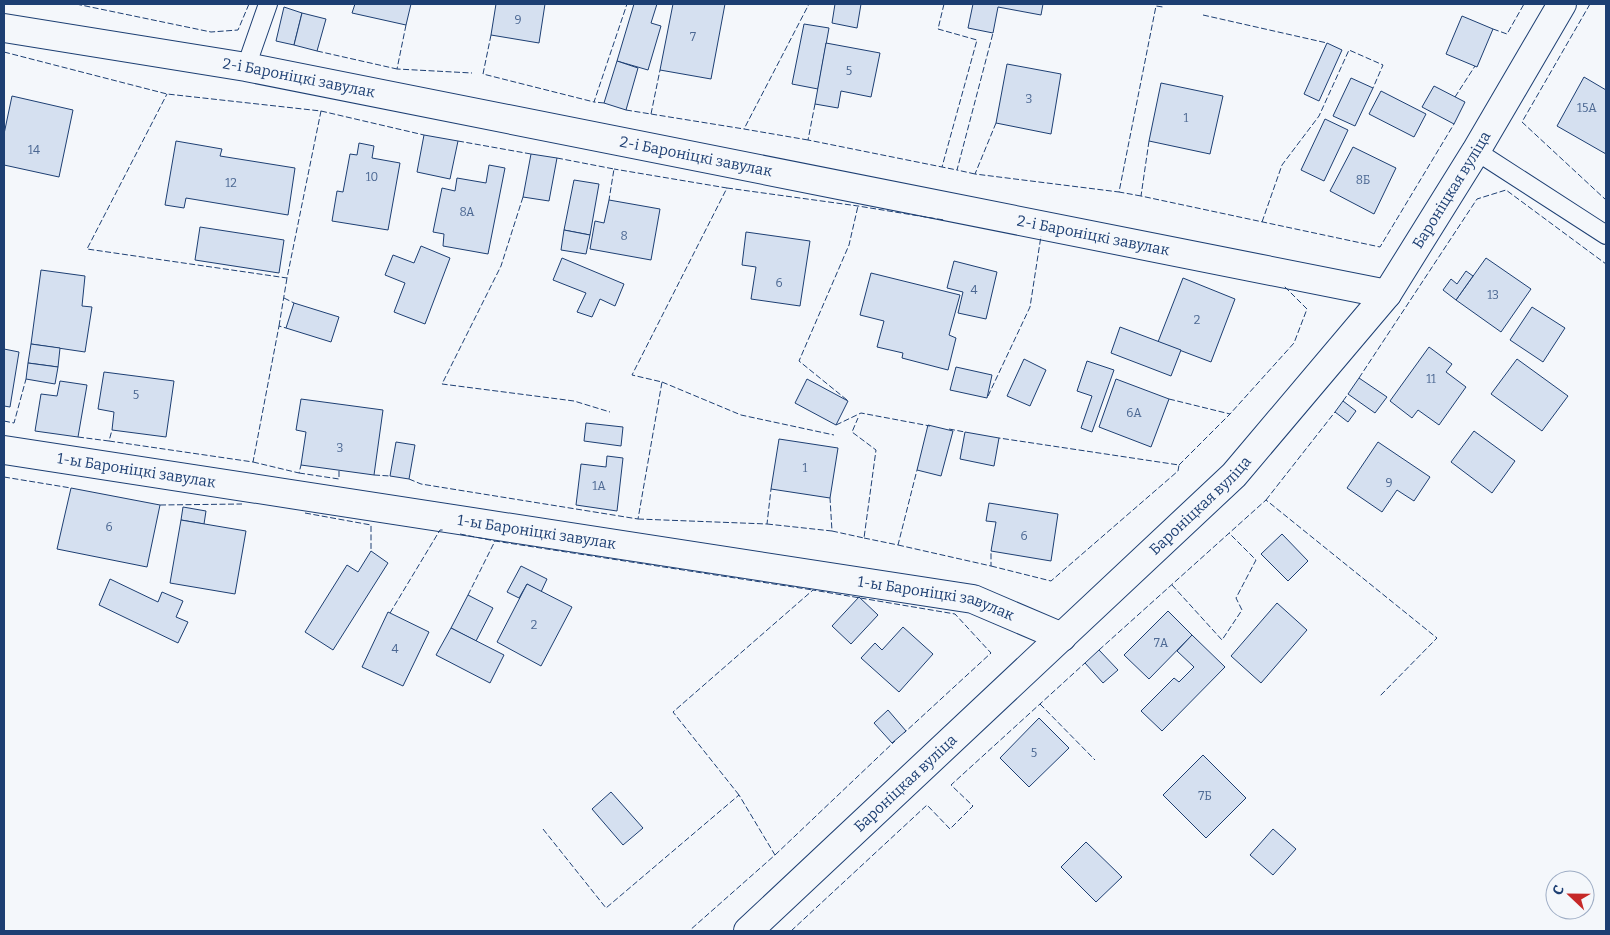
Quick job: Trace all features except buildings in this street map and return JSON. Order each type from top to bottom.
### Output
[{"type":"street","name":"Бароніцкая вуліца","points":[[748,931],[1234,475],[1387,294],[1476,151],[1562,4]]},
{"type":"street","name":"2-і Бароніцкі завулак","points":[[4,28],[246,67],[1387,294]]},
{"type":"street","name":"1-ы Бароніцкі завулак","points":[[4,450],[973,599],[1062,637]]},
{"type":"lane","points":[[246,67],[268,4]]},
{"type":"lane","points":[[1476,151],[1606,235]]},
{"type":"fence","points":[[76,4],[211,32],[238,30],[249,4]]},
{"type":"fence","points":[[604,103],[594,102],[627,4]]},
{"type":"fence","points":[[808,140],[744,129],[809,4]]},
{"type":"fence","points":[[944,4],[938,29],[977,40],[942,167],[957,170]]},
{"type":"fence","points":[[1493,29],[1507,34],[1524,4]]},
{"type":"fence","points":[[1590,4],[1522,122],[1606,200]]},
{"type":"fence","points":[[1141,196],[1119,192],[1156,6],[1163,7]]},
{"type":"fence","points":[[1203,15],[1327,43]]},
{"type":"fence","points":[[406,25],[397,69],[472,73]]},
{"type":"fence","points":[[975,174],[957,170],[993,33]]},
{"type":"fence","points":[[491,35],[483,74],[594,102]]},
{"type":"fence","points":[[1262,222],[1282,165],[1319,116],[1349,50],[1383,65],[1373,88]]},
{"type":"fence","points":[[317,51],[397,69]]},
{"type":"fence","points":[[4,52],[167,94],[321,111],[287,278],[87,249],[167,94]]},
{"type":"fence","points":[[1455,97],[1475,66]]},
{"type":"fence","points":[[651,114],[660,70]]},
{"type":"fence","points":[[815,104],[808,140],[942,167]]},
{"type":"fence","points":[[626,110],[744,129]]},
{"type":"fence","points":[[321,111],[424,135]]},
{"type":"fence","points":[[996,123],[975,174],[1119,192]]},
{"type":"fence","points":[[1149,141],[1141,196],[1380,247],[1454,124]]},
{"type":"fence","points":[[458,141],[531,154]]},
{"type":"fence","points":[[557,158],[614,169],[609,200]]},
{"type":"fence","points":[[409,479],[421,484],[638,519],[662,382],[632,375],[727,188],[614,169]]},
{"type":"fence","points":[[727,188],[944,220]]},
{"type":"fence","points":[[1359,378],[1477,199],[1506,190],[1606,264]]},
{"type":"fence","points":[[523,197],[501,266],[442,384],[574,401],[610,412]]},
{"type":"fence","points":[[847,400],[799,361],[849,245],[858,206]]},
{"type":"fence","points":[[988,396],[1030,307],[1041,236]]},
{"type":"fence","points":[[279,326],[287,278]]},
{"type":"fence","points":[[1179,465],[1230,414],[1294,343],[1307,309],[1284,286]]},
{"type":"fence","points":[[284,298],[294,303]]},
{"type":"fence","points":[[109,441],[253,462],[279,326],[286,328]]},
{"type":"fence","points":[[4,421],[14,423],[26,379]]},
{"type":"fence","points":[[662,382],[741,415],[834,435]]},
{"type":"fence","points":[[1343,401],[1348,394]]},
{"type":"fence","points":[[1169,399],[1230,414]]},
{"type":"fence","points":[[1266,500],[1335,412]]},
{"type":"fence","points":[[836,425],[861,413],[930,426]]},
{"type":"fence","points":[[832,531],[864,538],[876,450],[852,432],[858,418]]},
{"type":"fence","points":[[949,429],[965,432]]},
{"type":"fence","points":[[78,437],[109,441],[112,430]]},
{"type":"fence","points":[[991,566],[1051,581],[1178,471],[1179,465],[999,438]]},
{"type":"fence","points":[[253,462],[299,473],[301,465]]},
{"type":"fence","points":[[299,473],[339,479],[339,470]]},
{"type":"fence","points":[[864,538],[898,545],[917,470]]},
{"type":"fence","points":[[374,475],[390,476]]},
{"type":"fence","points":[[4,477],[71,488]]},
{"type":"fence","points":[[638,519],[767,524],[771,489]]},
{"type":"fence","points":[[767,524],[832,531],[830,498]]},
{"type":"fence","points":[[1099,650],[1266,500],[1437,638],[1379,697]]},
{"type":"fence","points":[[160,505],[242,504]]},
{"type":"fence","points":[[305,513],[371,525],[371,551]]},
{"type":"fence","points":[[390,613],[440,530],[443,530]]},
{"type":"fence","points":[[1172,585],[1222,640],[1242,610],[1236,598],[1256,560],[1229,533]]},
{"type":"fence","points":[[460,534],[495,541]]},
{"type":"fence","points":[[468,595],[495,541],[813,590]]},
{"type":"fence","points":[[898,545],[991,566],[991,551]]},
{"type":"fence","points":[[739,795],[673,712],[813,590],[955,614],[991,653],[904,733]]},
{"type":"fence","points":[[791,931],[927,805],[950,829],[973,806],[951,785],[1085,663]]},
{"type":"fence","points":[[1040,704],[1095,760]]},
{"type":"fence","points":[[775,855],[895,741]]},
{"type":"fence","points":[[543,829],[606,908],[739,795],[775,855],[689,931]]}]
